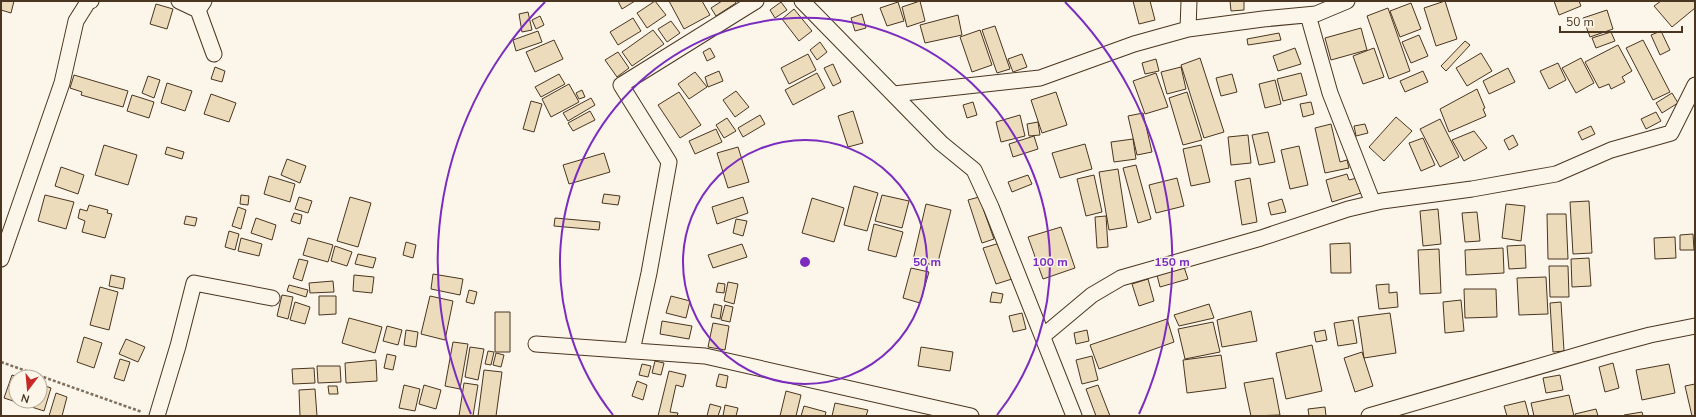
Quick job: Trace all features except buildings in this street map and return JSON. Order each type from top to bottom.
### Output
[{"type":"street","points":[[1,259],[62,83],[76,21],[88,2],[91,1]]},
{"type":"street","points":[[179,1],[201,5],[214,54]]},
{"type":"street","points":[[632,351],[650,272],[668,162],[621,85],[756,1]]},
{"type":"street","points":[[802,1],[941,143],[974,170],[991,207],[1074,416]]},
{"type":"street","points":[[1188,29],[1189,1]]},
{"type":"street","points":[[894,94],[1040,78],[1134,44],[1188,29],[1263,19],[1316,14],[1347,1]]},
{"type":"street","points":[[1308,15],[1330,93],[1373,203]]},
{"type":"street","points":[[1042,336],[1092,295],[1121,278],[1261,238],[1348,209],[1373,203],[1472,189],[1556,174],[1611,150],[1671,133],[1695,85]]},
{"type":"street","points":[[152,415],[178,346],[194,283],[272,298]]},
{"type":"street","points":[[1369,416],[1616,344],[1695,326]]},
{"type":"street","points":[[536,344],[705,356],[971,416]]},
{"type":"path","points":[[1,362],[152,415]]}]
